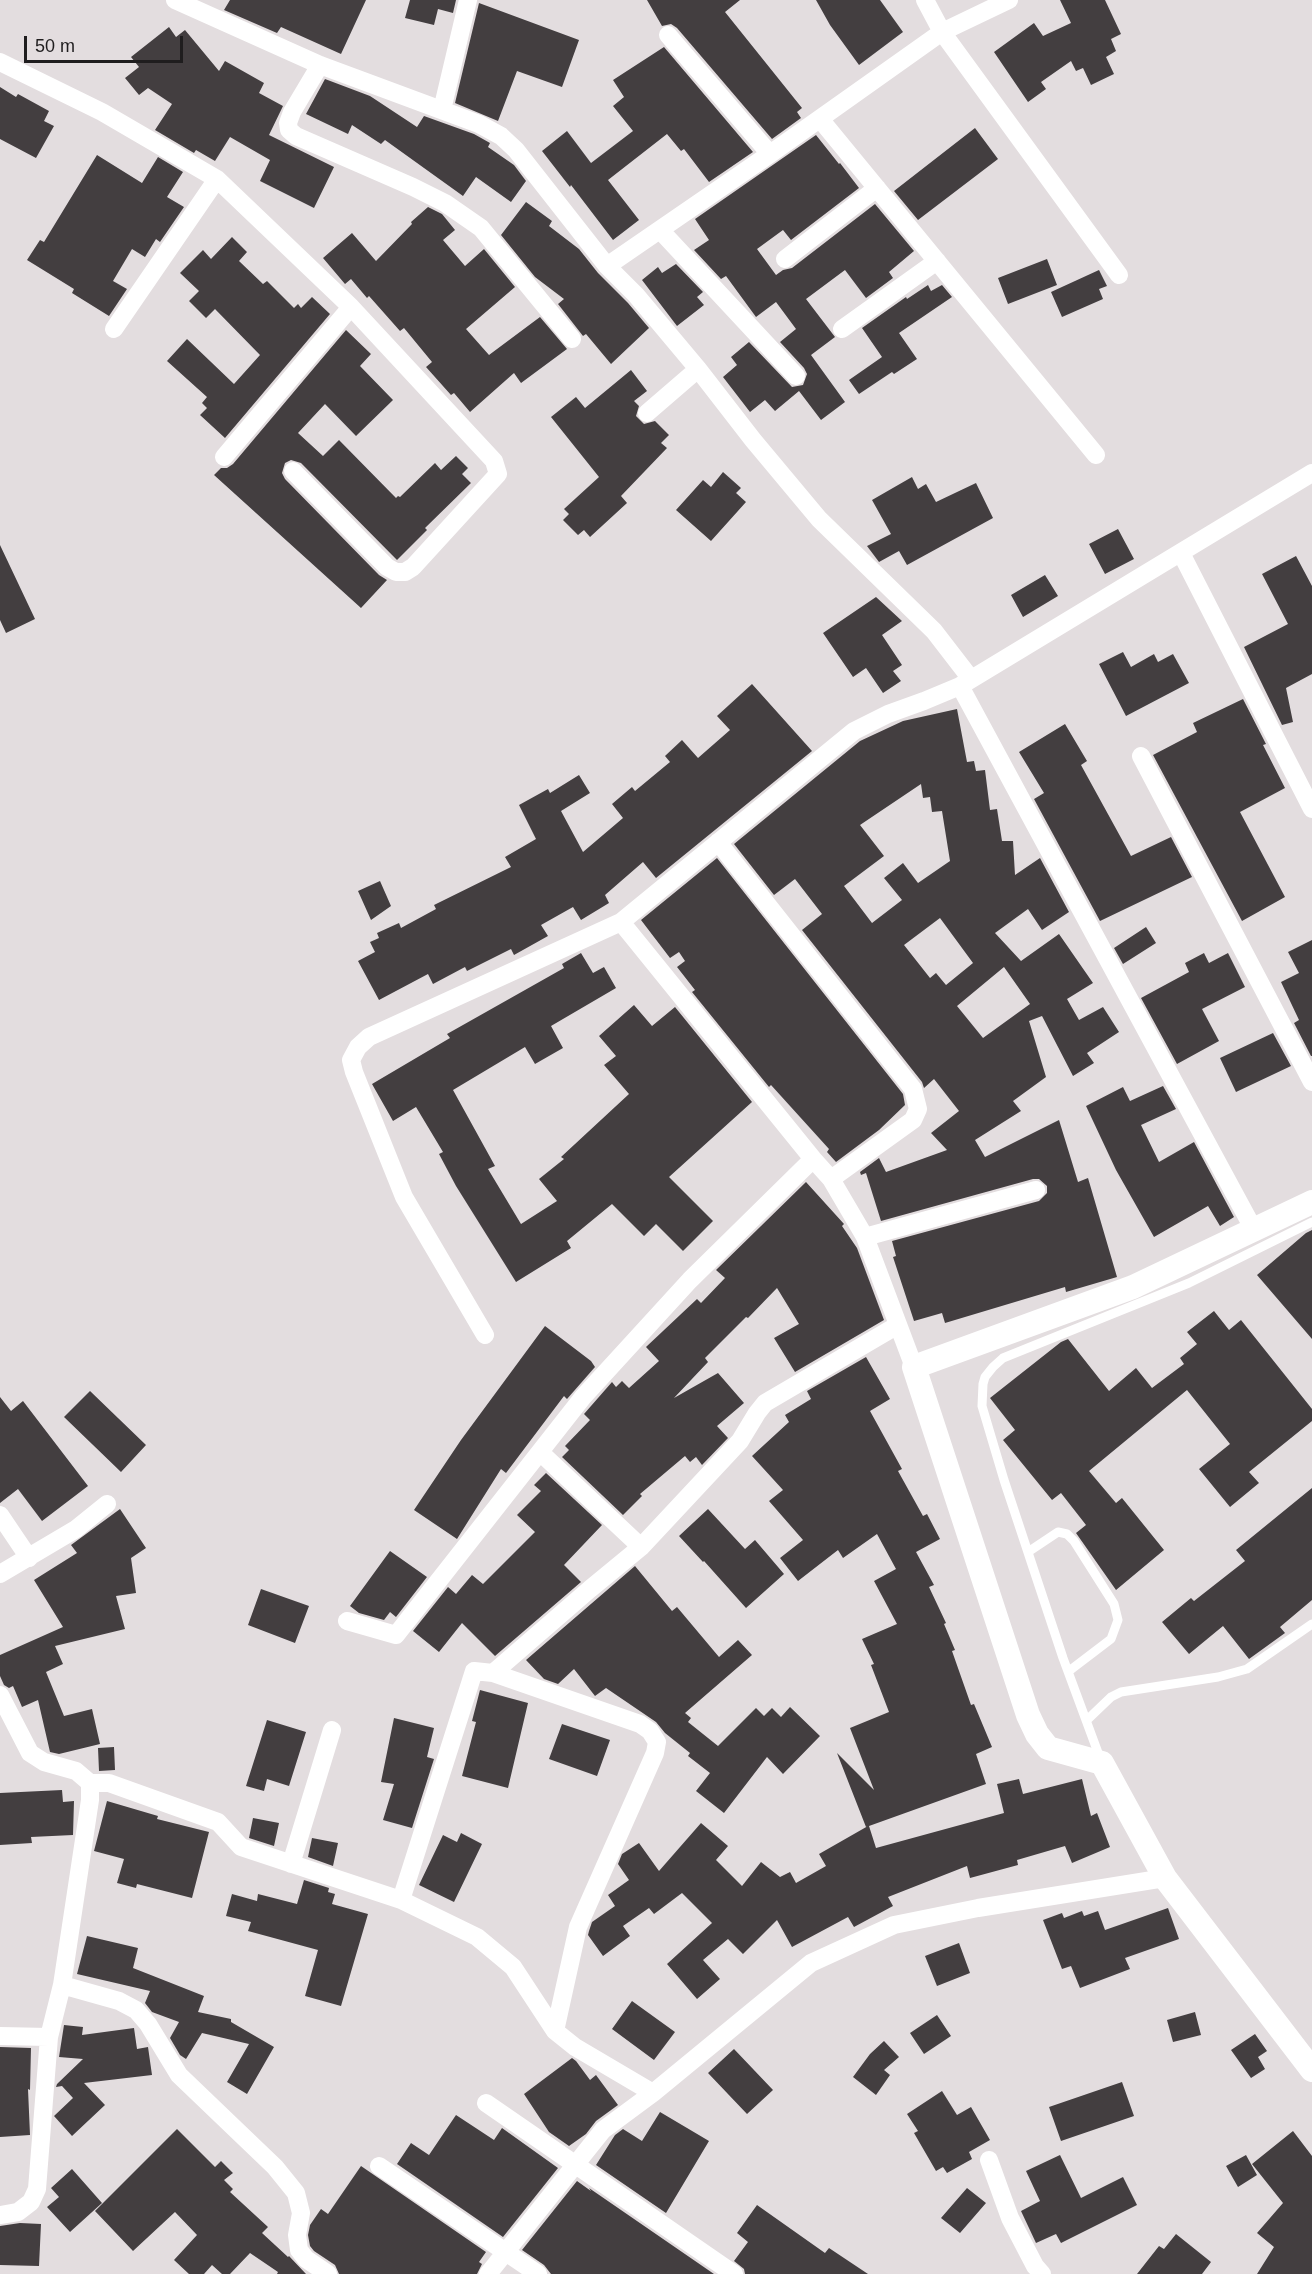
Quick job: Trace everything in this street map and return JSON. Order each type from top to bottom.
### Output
[{"type":"street","points":[[175,0],[320,65],[479,124],[501,136],[516,150],[607,266],[636,295],[819,519],[934,631],[966,682],[1254,1230]]},
{"type":"street","points":[[442,110],[468,0]]},
{"type":"street","points":[[925,0],[942,32],[1119,275]]},
{"type":"street","points":[[607,266],[942,32],[1009,0]]},
{"type":"street","points":[[668,35],[770,154]]},
{"type":"street","points":[[0,62],[102,112],[217,179],[351,307],[494,462],[498,474],[412,567],[405,572],[396,572],[387,567],[293,471]]},
{"type":"street","points":[[320,65],[292,112],[288,123],[289,130],[296,136],[445,203],[481,228],[572,339]]},
{"type":"street","points":[[820,118],[1096,455]]},
{"type":"street","points":[[114,329],[217,179]]},
{"type":"street","points":[[785,259],[877,188]]},
{"type":"street","points":[[660,230],[796,376]]},
{"type":"street","points":[[842,329],[937,261]]},
{"type":"street","points":[[224,457],[351,307]]},
{"type":"street","points":[[647,413],[698,369]]},
{"type":"street","points":[[485,1335],[404,1197],[354,1072],[351,1060],[358,1047],[369,1037],[621,922],[854,731],[888,714],[966,682],[1312,473]]},
{"type":"street","points":[[1180,553],[1312,809]]},
{"type":"street","points":[[1141,756],[1312,1082]]},
{"type":"street","points":[[718,842],[914,1089],[918,1109],[913,1120],[831,1179]]},
{"type":"street","points":[[621,922],[831,1179],[865,1237],[914,1367],[1036,1734],[1048,1748],[1102,1763],[1165,1878],[1312,2070]]},
{"type":"street","points":[[347,1621],[396,1635],[583,1397],[690,1280],[813,1159]]},
{"type":"street","points":[[865,1237],[1036,1190]]},
{"type":"street","points":[[914,1367],[1133,1287],[1312,1202]]},
{"type":"street","points":[[493,1673],[590,1588],[641,1547],[735,1448],[765,1403],[898,1325]]},
{"type":"street","points":[[541,1453],[641,1547]]},
{"type":"street","points":[[0,1574],[76,1529],[107,1504]]},
{"type":"street","points":[[0,1515],[30,1558]]},
{"type":"street","points":[[402,1900],[474,1671],[493,1673],[640,1724],[650,1731],[657,1742],[655,1753],[578,1926],[555,2031]]},
{"type":"street","points":[[0,1695],[30,1753],[44,1762],[76,1771],[90,1783],[109,1783],[218,1822],[241,1847],[402,1900],[477,1936],[513,1967],[555,2031],[575,2047],[653,2093]]},
{"type":"street","points":[[291,1864],[332,1730]]},
{"type":"street","points":[[0,2216],[18,2212],[31,2202],[37,2189],[49,2037],[62,1984],[90,1800],[90,1783]]},
{"type":"street","points":[[488,2274],[603,2130],[653,2093],[811,1963],[894,1924],[1165,1878]]},
{"type":"street","points":[[62,1984],[118,2001],[136,2010],[148,2024],[179,2075],[275,2167],[296,2193],[301,2213],[297,2235],[299,2250],[306,2259],[328,2274]]},
{"type":"street","points":[[0,2036],[49,2037]]},
{"type":"street","points":[[486,2103],[734,2274]]},
{"type":"street","points":[[989,2160],[1010,2218],[1035,2266],[1042,2274]]},
{"type":"street","points":[[379,2166],[538,2274]]},
{"type":"lane","points":[[1102,1763],[1028,1552],[982,1406],[983,1384],[993,1367],[1003,1358],[1189,1283],[1312,1222]]},
{"type":"lane","points":[[1028,1552],[1058,1532],[1067,1534],[1074,1541],[1114,1604],[1119,1620],[1111,1639],[1069,1671]]},
{"type":"lane","points":[[1087,1720],[1112,1697],[1121,1692],[1218,1677],[1247,1669],[1312,1624]]},
{"type":"building","points":[[230,0],[366,0],[341,54],[281,27],[277,33],[224,10]]},
{"type":"building","points":[[410,0],[456,0],[453,13],[438,9],[434,25],[405,18]]},
{"type":"building","points":[[647,0],[740,0],[725,12],[802,108],[797,112],[801,118],[772,139],[677,28],[671,24],[662,26]]},
{"type":"building","points":[[816,0],[880,0],[903,32],[859,65],[830,25]]},
{"type":"building","points":[[1060,0],[1105,0],[1121,34],[1111,39],[1116,51],[1106,57],[1114,74],[1091,85],[1083,68],[1076,71],[1071,61],[1041,82],[1046,89],[1028,102],[994,52],[1034,23],[1043,36],[1071,23]]},
{"type":"building","points":[[479,3],[579,40],[562,87],[517,71],[498,121],[455,103]]},
{"type":"building","points":[[169,27],[176,37],[185,30],[219,71],[225,61],[264,83],[259,93],[283,106],[269,135],[334,167],[314,208],[260,181],[270,160],[230,137],[215,161],[196,150],[194,153],[155,130],[172,104],[148,88],[139,95],[125,78],[139,67],[131,57]]},
{"type":"building","points":[[664,47],[753,152],[709,182],[684,149],[681,151],[667,134],[608,180],[639,220],[613,240],[542,151],[567,131],[591,163],[633,131],[613,106],[624,97],[613,80]]},
{"type":"building","points":[[325,79],[370,96],[417,127],[424,116],[474,134],[490,143],[488,147],[514,165],[526,181],[511,202],[476,177],[463,196],[385,140],[381,144],[352,125],[348,134],[306,114]]},
{"type":"building","points":[[0,87],[16,97],[18,94],[49,111],[44,121],[54,126],[36,158],[0,139]]},
{"type":"building","points":[[975,128],[998,159],[918,220],[894,191]]},
{"type":"building","points":[[816,135],[859,188],[791,240],[783,230],[757,249],[776,275],[792,268],[875,204],[914,251],[889,272],[893,278],[866,298],[845,270],[806,299],[835,337],[811,355],[845,402],[821,420],[799,391],[775,411],[765,400],[750,412],[723,377],[737,365],[731,357],[749,342],[792,387],[803,385],[807,374],[780,342],[796,329],[776,302],[756,317],[726,276],[721,279],[694,250],[709,240],[695,219]]},
{"type":"building","points":[[97,155],[142,183],[158,157],[183,172],[167,197],[184,207],[160,242],[156,239],[145,257],[132,249],[113,281],[127,289],[109,316],[72,293],[74,289],[27,260],[40,240],[44,242]]},
{"type":"building","points":[[526,202],[552,221],[549,226],[579,249],[649,328],[611,364],[586,334],[583,336],[558,304],[564,299],[535,277],[501,235]]},
{"type":"building","points":[[428,207],[442,214],[455,230],[443,240],[465,266],[484,249],[515,287],[466,329],[489,355],[540,317],[567,349],[521,383],[514,373],[470,412],[454,393],[451,395],[426,367],[432,362],[404,328],[400,331],[351,279],[345,284],[323,258],[352,233],[376,261],[412,224],[411,222]]},
{"type":"building","points":[[232,237],[247,252],[239,261],[263,284],[267,281],[294,308],[298,304],[301,308],[312,297],[330,314],[225,438],[200,415],[207,408],[202,403],[207,397],[167,361],[187,339],[234,384],[260,355],[215,309],[206,318],[189,301],[199,291],[180,273],[203,250],[211,259]]},
{"type":"building","points":[[1047,259],[1057,285],[1008,304],[998,278]]},
{"type":"building","points":[[676,264],[703,292],[697,297],[704,305],[677,326],[642,280],[658,267],[662,273]]},
{"type":"building","points":[[1099,270],[1107,286],[1099,289],[1103,299],[1062,317],[1051,292]]},
{"type":"building","points":[[928,285],[931,291],[942,285],[952,297],[899,333],[917,359],[859,394],[849,380],[882,357],[862,328],[906,297],[907,299]]},
{"type":"building","points":[[346,330],[371,354],[360,366],[393,400],[356,436],[325,404],[298,433],[323,456],[339,440],[396,498],[400,497],[435,463],[441,470],[456,456],[468,468],[462,474],[471,483],[425,528],[427,530],[397,560],[301,463],[291,460],[285,463],[282,473],[285,479],[379,575],[387,580],[361,608],[214,475],[221,468],[227,468],[233,464]]},
{"type":"building","points":[[631,370],[647,391],[634,401],[639,406],[636,416],[644,424],[655,421],[669,435],[661,443],[667,448],[621,496],[627,503],[590,537],[584,530],[578,535],[563,520],[569,514],[564,509],[599,477],[551,417],[576,397],[585,408]]},
{"type":"building","points":[[723,472],[741,488],[736,493],[746,502],[711,541],[676,510],[703,480],[711,487]]},
{"type":"building","points":[[912,477],[918,489],[926,484],[936,502],[976,483],[993,518],[907,565],[899,551],[879,562],[867,546],[891,534],[872,500]]},
{"type":"building","points":[[1118,529],[1134,559],[1105,574],[1089,544]]},
{"type":"building","points":[[0,545],[35,619],[6,633],[0,620]]},
{"type":"building","points":[[1296,556],[1312,586],[1312,674],[1286,688],[1293,722],[1282,725],[1244,647],[1288,624],[1262,574]]},
{"type":"building","points":[[1045,575],[1058,596],[1023,617],[1011,595]]},
{"type":"building","points":[[876,597],[902,621],[882,635],[902,665],[893,671],[901,681],[883,693],[866,668],[853,677],[823,633]]},
{"type":"building","points":[[1123,652],[1131,667],[1154,654],[1158,662],[1173,654],[1189,683],[1126,716],[1099,664]]},
{"type":"building","points":[[752,684],[812,751],[656,878],[643,862],[605,895],[609,903],[581,920],[573,907],[541,925],[548,936],[514,955],[511,949],[467,971],[465,967],[433,984],[428,974],[379,1000],[358,961],[375,952],[370,942],[379,938],[377,933],[399,923],[401,928],[436,909],[434,905],[511,867],[505,857],[536,839],[519,805],[548,789],[550,793],[579,775],[590,793],[561,811],[583,852],[623,818],[612,804],[632,787],[635,791],[670,762],[665,756],[682,740],[698,758],[730,730],[717,716]]},
{"type":"building","points":[[1243,699],[1285,788],[1240,812],[1285,897],[1242,921],[1153,755],[1197,732],[1193,723]]},
{"type":"building","points":[[957,709],[967,762],[974,761],[976,771],[985,770],[990,810],[997,809],[1002,841],[1013,841],[1015,875],[1040,858],[1069,912],[1042,930],[1028,909],[995,933],[1021,961],[1059,934],[1093,983],[1067,999],[1079,1020],[1103,1007],[1119,1032],[1087,1053],[1094,1063],[1073,1076],[1042,1016],[1029,1021],[1046,1077],[1013,1101],[1021,1111],[975,1140],[985,1157],[1059,1120],[1078,1182],[1088,1178],[1117,1277],[1066,1292],[1065,1287],[945,1323],[942,1313],[914,1321],[893,1257],[896,1256],[892,1241],[1039,1201],[1047,1193],[1047,1186],[1039,1179],[1033,1179],[881,1221],[866,1173],[861,1175],[860,1172],[879,1158],[886,1172],[947,1150],[931,1133],[959,1111],[934,1079],[924,1088],[922,1082],[802,930],[822,914],[795,879],[774,895],[734,844],[860,741],[903,721]],"holes":[[[921,784],[923,798],[930,797],[932,812],[942,811],[950,861],[918,883],[903,863],[884,878],[902,900],[872,923],[844,886],[884,856],[860,825]],[[940,918],[973,963],[946,985],[936,973],[930,978],[904,945]],[[1004,967],[1030,1004],[983,1038],[957,1006]]]},
{"type":"building","points":[[1065,724],[1087,761],[1081,765],[1131,856],[1171,837],[1192,877],[1100,921],[1034,799],[1044,793],[1019,752]]},
{"type":"building","points":[[717,858],[903,1094],[905,1105],[879,1130],[836,1162],[827,1152],[829,1149],[771,1085],[769,1087],[692,992],[695,990],[677,967],[685,961],[679,952],[670,958],[641,920]]},
{"type":"building","points":[[380,881],[391,906],[371,920],[358,891]]},
{"type":"building","points":[[1146,927],[1156,943],[1123,964],[1114,948]]},
{"type":"building","points":[[1312,940],[1311,1056],[1294,1023],[1299,1020],[1281,982],[1299,973],[1288,952]]},
{"type":"building","points":[[581,953],[593,973],[604,967],[616,988],[551,1026],[563,1048],[535,1064],[525,1047],[453,1090],[495,1166],[488,1169],[521,1224],[557,1201],[539,1179],[564,1159],[561,1157],[629,1094],[604,1065],[616,1056],[599,1036],[634,1005],[652,1026],[675,1007],[752,1102],[669,1177],[713,1221],[683,1251],[656,1224],[644,1236],[612,1204],[567,1241],[571,1248],[516,1282],[456,1186],[439,1154],[443,1152],[416,1107],[393,1121],[372,1084],[450,1038],[447,1034],[564,968],[562,964]]},
{"type":"building","points":[[1204,953],[1209,963],[1228,953],[1245,987],[1202,1009],[1219,1041],[1177,1064],[1141,998],[1189,972],[1185,963]]},
{"type":"building","points":[[1273,1033],[1291,1066],[1236,1092],[1220,1058]]},
{"type":"building","points":[[1163,1086],[1176,1109],[1141,1125],[1159,1162],[1194,1142],[1234,1217],[1220,1226],[1208,1206],[1154,1237],[1116,1170],[1086,1106],[1123,1087],[1130,1101]]},
{"type":"building","points":[[806,1182],[844,1224],[842,1226],[857,1248],[884,1320],[795,1372],[774,1338],[799,1324],[777,1288],[705,1358],[708,1362],[674,1398],[718,1373],[744,1403],[717,1426],[728,1438],[702,1465],[696,1457],[690,1462],[685,1456],[640,1494],[642,1496],[623,1515],[562,1457],[569,1450],[565,1446],[590,1420],[584,1414],[612,1382],[616,1387],[622,1381],[629,1388],[659,1361],[646,1347],[697,1299],[701,1303],[725,1278],[716,1270]]},
{"type":"building","points":[[1312,1230],[1312,1339],[1257,1275]]},
{"type":"building","points":[[1214,1311],[1229,1330],[1241,1320],[1312,1409],[1312,1421],[1249,1472],[1259,1483],[1230,1507],[1199,1469],[1230,1444],[1187,1390],[1089,1471],[1116,1503],[1122,1498],[1164,1550],[1116,1590],[1076,1533],[1086,1525],[1061,1493],[1052,1500],[1003,1440],[1015,1430],[990,1398],[1061,1342],[1068,1339],[1109,1391],[1136,1368],[1152,1388],[1184,1364],[1180,1358],[1197,1344],[1187,1332]]},
{"type":"building","points":[[545,1326],[591,1361],[595,1367],[567,1399],[564,1396],[506,1473],[501,1469],[457,1539],[414,1510],[461,1440]]},
{"type":"building","points":[[866,1357],[890,1399],[870,1411],[902,1469],[898,1471],[923,1516],[927,1514],[940,1539],[916,1552],[934,1585],[929,1587],[946,1623],[944,1624],[955,1650],[952,1651],[971,1705],[974,1704],[992,1747],[976,1754],[986,1784],[869,1826],[876,1848],[1004,1813],[997,1784],[1019,1779],[1023,1794],[1082,1779],[1091,1816],[1097,1813],[1110,1847],[1072,1863],[1065,1846],[1017,1860],[1018,1865],[970,1878],[967,1866],[888,1897],[893,1906],[854,1927],[848,1917],[792,1947],[777,1920],[743,1954],[728,1939],[703,1960],[720,1979],[697,1999],[667,1964],[712,1923],[682,1893],[654,1914],[649,1908],[623,1926],[630,1936],[603,1956],[588,1935],[589,1931],[592,1922],[615,1906],[608,1895],[629,1880],[618,1864],[622,1854],[639,1843],[659,1871],[701,1823],[728,1846],[716,1860],[742,1886],[761,1862],[780,1877],[790,1872],[796,1883],[826,1866],[819,1854],[868,1826],[866,1827],[837,1753],[874,1790],[850,1728],[889,1712],[871,1665],[874,1664],[862,1639],[897,1624],[874,1581],[896,1569],[877,1534],[843,1558],[838,1550],[798,1581],[780,1558],[803,1540],[769,1501],[783,1490],[752,1456],[789,1422],[785,1415],[811,1399],[807,1391]]},
{"type":"building","points":[[90,1391],[146,1445],[121,1472],[64,1417]]},
{"type":"building","points":[[0,1397],[11,1411],[23,1401],[88,1486],[42,1521],[18,1489],[0,1503]]},
{"type":"building","points":[[546,1473],[602,1525],[564,1565],[581,1582],[495,1656],[462,1623],[439,1652],[413,1631],[448,1587],[456,1594],[472,1575],[483,1584],[535,1532],[517,1515],[541,1491],[534,1485]]},
{"type":"building","points":[[1312,1488],[1312,1600],[1280,1627],[1285,1633],[1249,1659],[1223,1626],[1189,1654],[1162,1622],[1191,1598],[1194,1601],[1245,1561],[1236,1550]]},
{"type":"building","points":[[120,1509],[146,1548],[131,1558],[136,1593],[116,1596],[125,1629],[55,1646],[63,1664],[46,1672],[64,1716],[92,1709],[100,1744],[59,1754],[50,1752],[38,1700],[22,1707],[13,1686],[9,1688],[4,1685],[0,1676],[0,1655],[63,1627],[34,1580],[77,1553],[71,1545]]},
{"type":"building","points":[[708,1509],[745,1549],[755,1540],[784,1574],[746,1608],[679,1536]]},
{"type":"building","points":[[390,1551],[427,1577],[396,1617],[390,1612],[384,1620],[359,1613],[350,1606]]},
{"type":"building","points":[[635,1566],[672,1611],[677,1607],[719,1657],[738,1640],[752,1655],[685,1713],[691,1718],[688,1722],[718,1746],[756,1708],[764,1716],[772,1708],[781,1717],[790,1707],[820,1736],[783,1774],[767,1757],[724,1813],[696,1791],[710,1773],[688,1756],[690,1753],[665,1733],[656,1722],[606,1688],[595,1696],[574,1669],[558,1684],[544,1679],[526,1660]]},
{"type":"building","points":[[261,1589],[309,1606],[295,1643],[248,1625]]},
{"type":"building","points":[[480,1690],[528,1703],[508,1788],[462,1776],[476,1722],[472,1721]]},
{"type":"building","points":[[394,1718],[434,1728],[427,1757],[434,1759],[412,1828],[383,1820],[394,1784],[381,1782]]},
{"type":"building","points":[[267,1720],[306,1732],[289,1786],[267,1779],[264,1791],[246,1786]]},
{"type":"building","points":[[562,1724],[610,1740],[597,1776],[549,1759]]},
{"type":"building","points":[[114,1747],[115,1770],[99,1771],[98,1748]]},
{"type":"building","points":[[62,1790],[63,1802],[74,1801],[73,1835],[31,1837],[32,1843],[0,1845],[0,1793]]},
{"type":"building","points":[[107,1801],[158,1816],[157,1819],[209,1832],[192,1898],[137,1884],[136,1888],[117,1883],[124,1859],[94,1851]]},
{"type":"building","points":[[253,1818],[279,1823],[274,1846],[249,1838]]},
{"type":"building","points":[[461,1833],[482,1844],[454,1902],[419,1885],[443,1835],[457,1842]]},
{"type":"building","points":[[312,1838],[338,1843],[333,1866],[308,1857]]},
{"type":"building","points":[[304,1880],[329,1888],[328,1892],[335,1894],[332,1904],[368,1914],[341,2006],[305,1996],[318,1950],[248,1931],[251,1922],[226,1916],[232,1894],[257,1901],[258,1894],[297,1904]]},
{"type":"building","points":[[1168,1908],[1179,1939],[1125,1958],[1130,1969],[1080,1988],[1071,1966],[1062,1969],[1043,1920],[1062,1913],[1064,1918],[1082,1911],[1084,1916],[1098,1911],[1105,1930]]},
{"type":"building","points":[[87,1936],[138,1948],[133,1968],[204,1996],[198,2012],[231,2019],[231,2022],[274,2047],[247,2094],[227,2082],[249,2044],[202,2033],[186,2059],[180,2055],[170,2038],[179,2022],[152,2012],[145,2003],[150,1991],[77,1974]]},
{"type":"building","points":[[959,1943],[970,1973],[937,1986],[925,1956]]},
{"type":"building","points":[[632,2001],[675,2032],[654,2060],[612,2029]]},
{"type":"building","points":[[1195,2012],[1201,2035],[1173,2042],[1167,2020]]},
{"type":"building","points":[[937,2015],[951,2036],[924,2054],[910,2033]]},
{"type":"building","points":[[64,2025],[83,2027],[82,2035],[134,2028],[137,2049],[148,2047],[152,2075],[84,2083],[105,2105],[72,2136],[54,2116],[73,2098],[62,2086],[56,2087],[57,2084],[83,2059],[59,2057]]},
{"type":"building","points":[[1255,2034],[1267,2051],[1258,2057],[1265,2069],[1251,2078],[1231,2050]]},
{"type":"building","points":[[884,2041],[899,2057],[884,2070],[890,2075],[876,2095],[853,2077],[870,2054]]},
{"type":"building","points":[[0,2047],[31,2048],[30,2090],[28,2089],[30,2135],[0,2137]]},
{"type":"building","points":[[734,2049],[773,2090],[747,2114],[708,2073]]},
{"type":"building","points":[[572,2058],[590,2080],[596,2075],[618,2105],[596,2121],[586,2134],[569,2146],[549,2132],[524,2094]]},
{"type":"building","points":[[1122,2082],[1134,2116],[1061,2141],[1049,2107]]},
{"type":"building","points":[[942,2091],[957,2115],[971,2107],[990,2140],[969,2152],[972,2159],[947,2173],[943,2167],[936,2171],[914,2133],[918,2131],[907,2114]]},
{"type":"building","points":[[660,2112],[709,2141],[666,2213],[596,2165],[615,2135],[623,2129],[642,2141]]},
{"type":"building","points":[[456,2115],[494,2140],[502,2128],[558,2168],[503,2237],[397,2164],[411,2143],[429,2155]]},
{"type":"building","points":[[177,2129],[215,2167],[221,2161],[233,2173],[224,2180],[233,2189],[230,2192],[268,2227],[262,2233],[306,2274],[277,2274],[278,2272],[250,2253],[230,2274],[222,2274],[212,2265],[204,2274],[189,2274],[174,2260],[197,2235],[175,2212],[133,2251],[95,2211]]},
{"type":"building","points":[[1293,2131],[1312,2156],[1312,2274],[1257,2274],[1274,2247],[1257,2233],[1283,2203],[1252,2164]]},
{"type":"building","points":[[1060,2155],[1081,2198],[1123,2177],[1137,2205],[1061,2243],[1056,2234],[1036,2243],[1021,2211],[1040,2201],[1026,2171]]},
{"type":"building","points":[[1246,2155],[1257,2175],[1238,2187],[1226,2166]]},
{"type":"building","points":[[361,2166],[486,2252],[479,2262],[482,2264],[477,2274],[339,2274],[335,2265],[314,2251],[310,2246],[308,2235],[310,2225],[321,2209],[328,2214]]},
{"type":"building","points":[[72,2169],[102,2203],[70,2232],[47,2207],[59,2197],[51,2188]]},
{"type":"building","points":[[577,2181],[714,2274],[551,2274],[544,2265],[522,2250]]},
{"type":"building","points":[[967,2188],[986,2203],[960,2233],[941,2218]]},
{"type":"building","points":[[757,2205],[825,2253],[829,2248],[868,2274],[745,2274],[744,2269],[734,2261],[748,2242],[737,2233]]},
{"type":"building","points":[[20,2223],[41,2224],[39,2266],[0,2265],[0,2226]]},
{"type":"building","points":[[1176,2234],[1211,2262],[1202,2274],[1137,2274],[1159,2246],[1164,2249]]}]
